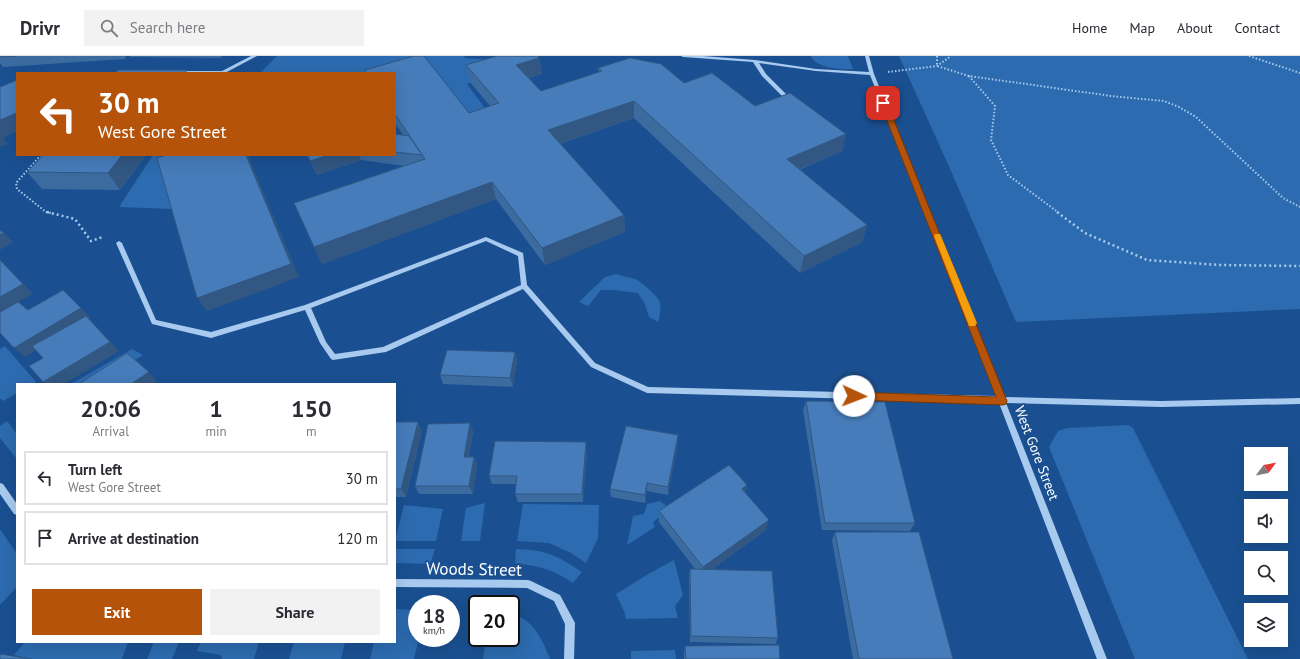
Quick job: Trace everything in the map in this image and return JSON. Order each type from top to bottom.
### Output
[{"type":"street","points":[[171,72],[223,72],[254,56]]},
{"type":"street","points":[[684,56],[755,61],[816,70],[872,74]]},
{"type":"street","name":"West Gore Street","points":[[867,56],[872,74],[1003,401],[1102,659]]},
{"type":"street","points":[[755,61],[764,75],[787,98]]},
{"type":"street","points":[[119,243],[154,322],[211,335],[307,307],[486,239],[521,255],[524,286],[593,365],[647,390],[1003,401],[1161,404],[1300,401]]},
{"type":"street","points":[[307,307],[323,343],[333,357],[384,350],[524,286]]},
{"type":"street","points":[[0,487],[16,510]]},
{"type":"street","name":"Woods Street","points":[[396,582],[528,584],[557,598],[559,601],[570,623],[569,659]]},
{"type":"path","points":[[937,56],[937,66]]},
{"type":"path","points":[[937,66],[951,56]]},
{"type":"path","points":[[1249,56],[1300,73]]},
{"type":"path","points":[[872,74],[937,66],[969,76],[1111,96],[1164,101],[1179,106],[1196,116],[1283,198],[1300,207]]},
{"type":"path","points":[[969,76],[995,106],[991,140],[1008,175],[1085,233],[1147,260],[1220,266],[1300,266]]},
{"type":"path","points":[[40,156],[16,183],[17,188],[46,212],[75,219],[91,241],[111,234],[119,243]]},
{"type":"shaded area","points":[[277,56],[465,56],[464,58],[507,61],[512,68],[467,84],[494,120],[477,126],[396,74],[396,72],[261,72]]},
{"type":"shaded area","points":[[811,56],[848,56],[853,69],[823,66]]},
{"type":"shaded area","points":[[899,56],[1300,56],[1300,309],[1016,322],[951,171]]},
{"type":"shaded area","points":[[152,156],[190,156],[172,209],[119,207]]},
{"type":"shaded area","points":[[617,274],[638,280],[659,300],[661,308],[658,322],[649,317],[645,304],[638,293],[601,290],[588,306],[579,302],[605,277]]},
{"type":"shaded area","points":[[5,346],[36,382],[16,383],[16,394],[3,401],[0,398],[0,349]]},
{"type":"shaded area","points":[[132,349],[143,355],[99,383],[73,383]]},
{"type":"shaded area","points":[[7,421],[16,433],[16,458],[0,438],[0,426]]},
{"type":"shaded area","points":[[1128,425],[1133,428],[1248,659],[1135,659],[1049,447],[1058,431],[1068,428]]},
{"type":"shaded area","points":[[660,501],[671,509],[653,522],[655,527],[627,545],[633,516],[644,514],[647,504]]},
{"type":"shaded area","points":[[485,503],[480,541],[461,541],[466,508]]},
{"type":"shaded area","points":[[523,504],[599,505],[598,538],[586,563],[571,553],[549,543],[517,541]]},
{"type":"shaded area","points":[[404,505],[443,509],[436,541],[396,541]]},
{"type":"shaded area","points":[[0,529],[16,553],[16,588],[0,605]]},
{"type":"shaded area","points":[[396,549],[435,549],[430,564],[396,563]]},
{"type":"shaded area","points":[[516,549],[551,554],[582,572],[573,583],[559,574],[545,569],[515,563]]},
{"type":"shaded area","points":[[674,560],[683,595],[675,606],[678,618],[626,619],[616,594]]},
{"type":"shaded area","points":[[396,609],[408,610],[408,647],[417,647],[414,659],[370,659],[374,643],[396,643]]},
{"type":"shaded area","points":[[520,618],[531,625],[536,631],[550,659],[483,659],[485,647],[520,647]]},
{"type":"shaded area","points":[[24,643],[128,643],[122,659],[32,659],[14,655]]},
{"type":"shaded area","points":[[154,643],[179,643],[172,659],[147,659]]},
{"type":"shaded area","points":[[201,643],[259,643],[254,659],[222,659],[221,655],[197,651]]},
{"type":"shaded area","points":[[294,643],[345,643],[341,659],[289,659]]},
{"type":"shaded area","points":[[675,650],[676,659],[631,659],[631,651]]},
{"type":"building","points":[[414,56],[424,56],[469,113],[499,103],[466,65],[497,56],[538,56],[539,58],[516,65],[541,91],[602,71],[598,68],[630,58],[661,64],[684,83],[712,73],[755,106],[790,93],[846,134],[787,159],[867,225],[804,256],[634,101],[548,130],[624,215],[542,248],[492,182],[314,247],[294,203],[425,159],[396,116],[396,72],[366,72],[365,70]]},
{"type":"building","points":[[118,70],[187,70],[186,72],[116,72]]},
{"type":"building","points":[[16,80],[16,113],[0,120],[0,87]]},
{"type":"building","points":[[396,134],[409,136],[422,155],[396,152]]},
{"type":"building","points":[[42,156],[121,156],[108,173],[27,172]]},
{"type":"building","points":[[163,156],[246,156],[291,264],[197,298],[157,158]]},
{"type":"building","points":[[308,156],[326,156],[310,161]]},
{"type":"building","points":[[0,260],[23,284],[0,297]]},
{"type":"building","points":[[63,290],[81,308],[14,348],[0,333],[0,312],[18,302],[28,310]]},
{"type":"building","points":[[86,316],[110,342],[43,382],[29,366],[43,358],[32,346]]},
{"type":"building","points":[[447,350],[515,352],[510,378],[440,375]]},
{"type":"building","points":[[127,353],[149,372],[132,383],[81,383]]},
{"type":"building","points":[[806,401],[885,402],[915,523],[825,523]]},
{"type":"building","points":[[396,422],[418,422],[401,489],[396,489]]},
{"type":"building","points":[[470,423],[464,457],[474,457],[469,486],[415,486],[428,424]]},
{"type":"building","points":[[626,426],[678,435],[668,487],[647,483],[645,495],[610,489]]},
{"type":"building","points":[[495,441],[586,442],[582,494],[515,494],[517,476],[489,476]]},
{"type":"building","points":[[729,465],[747,485],[742,489],[769,520],[703,567],[659,511]]},
{"type":"building","points":[[835,532],[919,532],[953,659],[859,659]]},
{"type":"building","points":[[690,569],[772,571],[778,638],[691,636]]},
{"type":"building","points":[[779,645],[780,659],[686,659],[685,646]]},
{"type":"building","points":[[0,654],[32,659],[0,659]]},
{"type":"slow traffic","points":[[938,236],[972,323]]},
{"type":"route","points":[[854,396],[1003,401],[883,103]]}]
